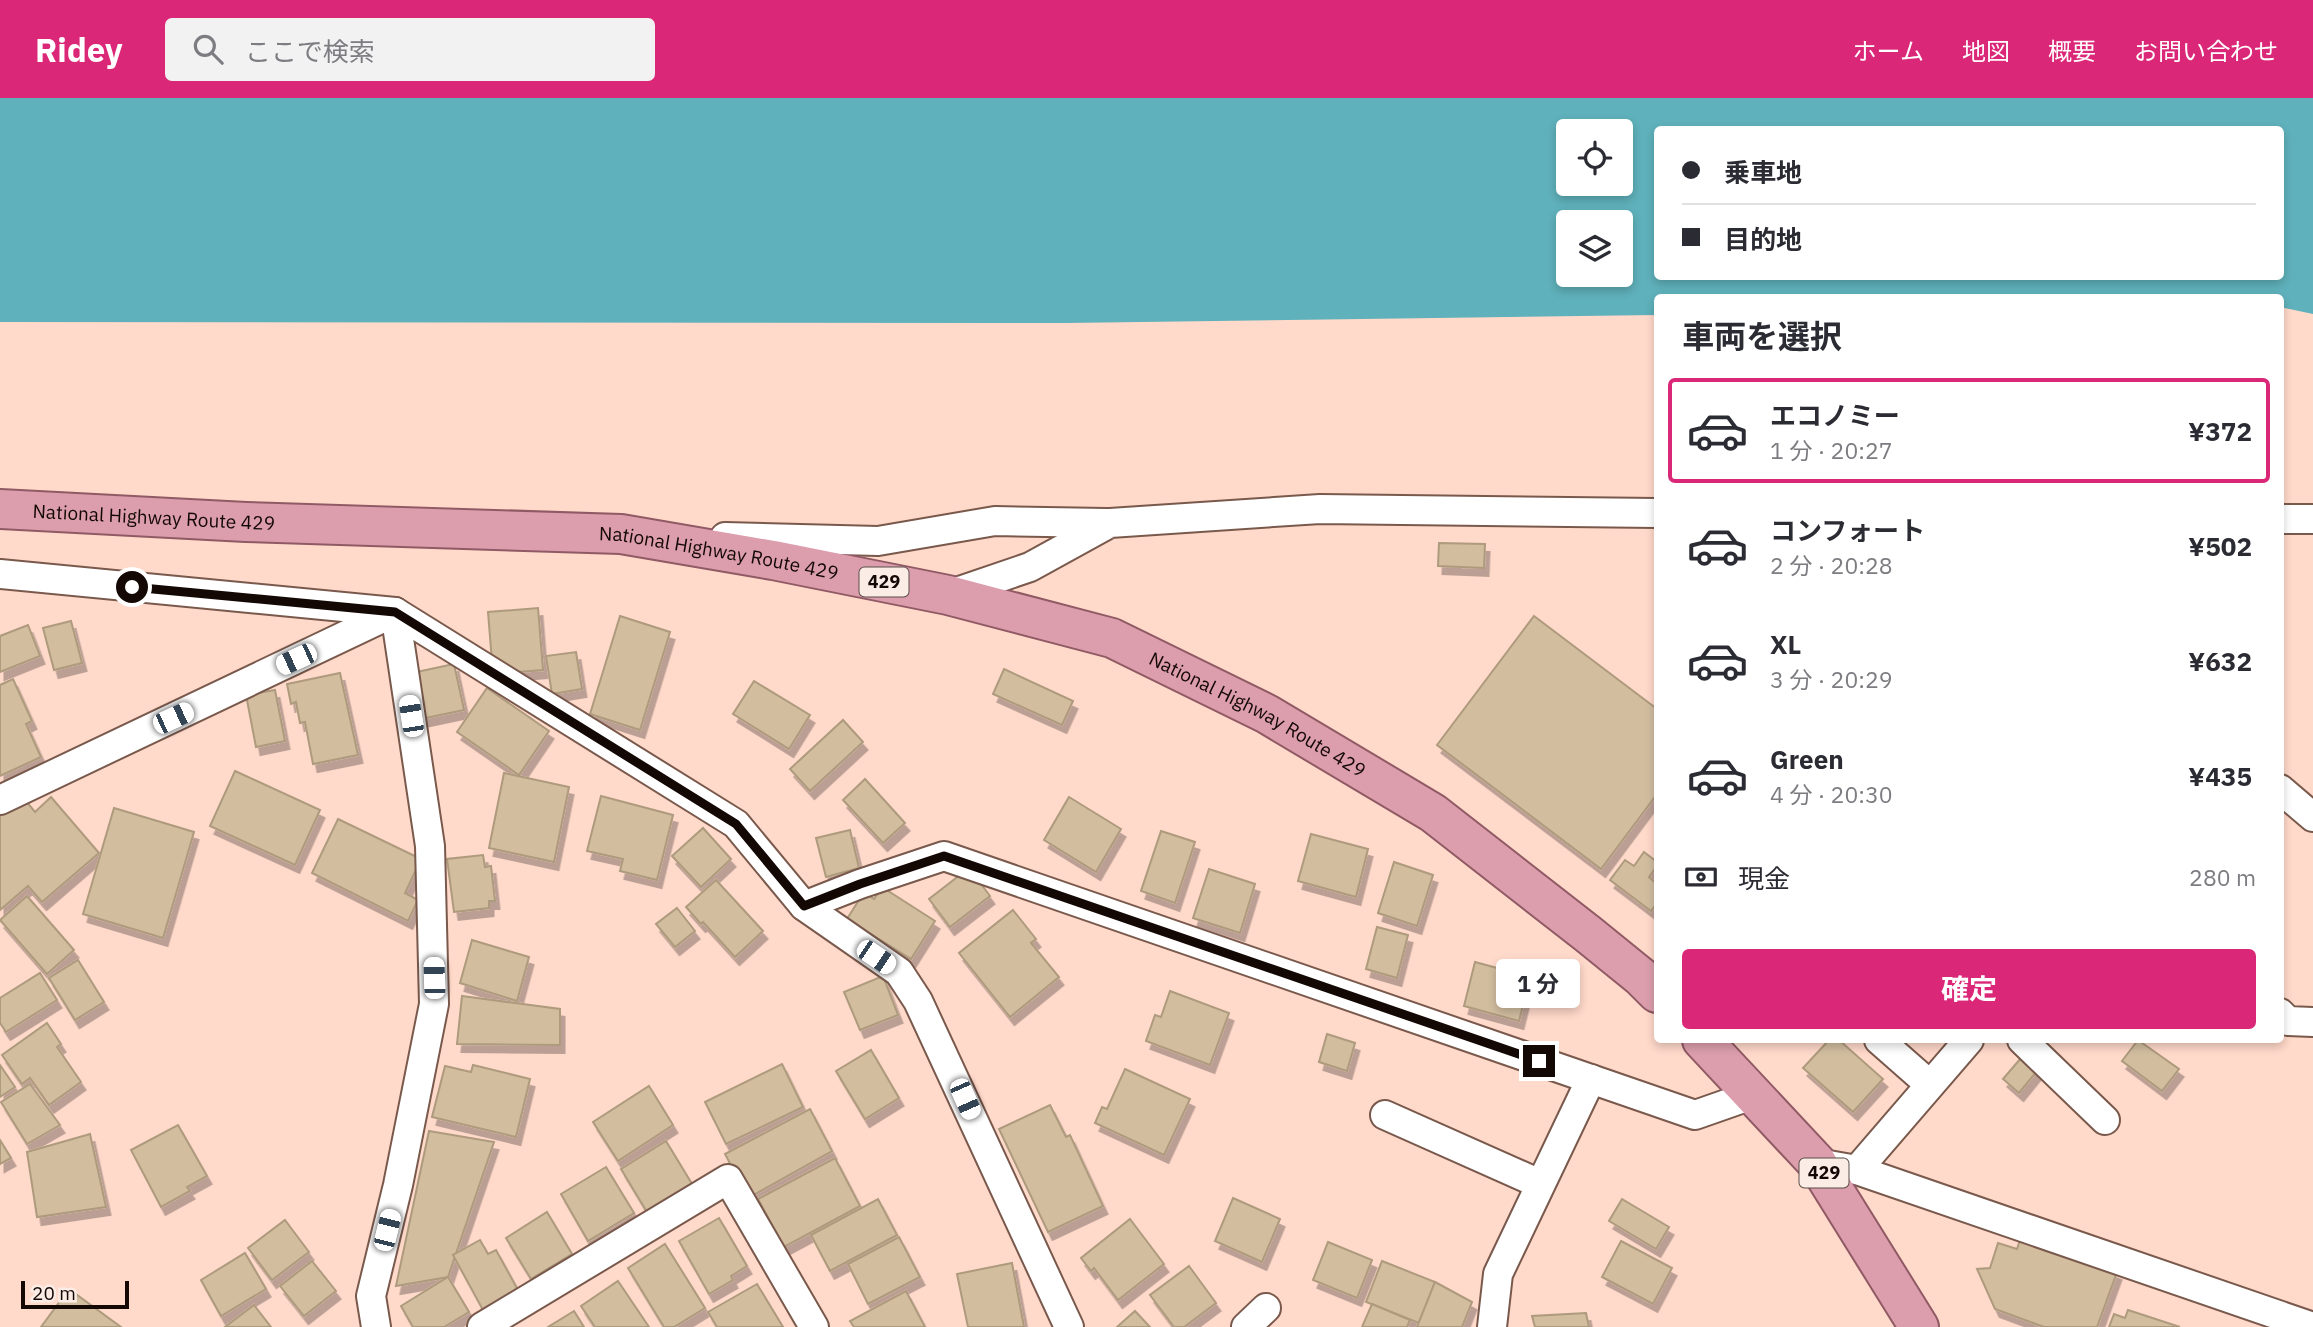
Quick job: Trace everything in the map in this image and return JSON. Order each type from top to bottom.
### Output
[{"type":"highway","name":"National Highway Route 429","points":[[0,509],[246,522],[621,534],[773,560],[948,595],[1112,638],[1268,714],[1433,813],[1652,976]]},
{"type":"highway","name":"429","points":[[1705,1043],[1817,1163],[1919,1327]]},
{"type":"street","points":[[621,534],[878,541],[995,521],[1110,523],[1320,509],[1654,513]]},
{"type":"street","points":[[2284,519],[2313,519]]},
{"type":"street","points":[[948,595],[1030,567],[1110,523]]},
{"type":"street","points":[[0,574],[395,612],[736,824],[804,906],[899,972],[918,1001],[1069,1327]]},
{"type":"street","points":[[0,800],[395,612]]},
{"type":"street","points":[[376,1327],[371,1296],[398,1185],[435,1004],[430,846],[395,612]]},
{"type":"street","points":[[2284,792],[2313,817]]},
{"type":"street","points":[[804,906],[944,856],[1695,1115],[1755,1094]]},
{"type":"street","points":[[2284,1017],[2288,1021],[2313,1022]]},
{"type":"street","points":[[1882,1043],[1929,1084]]},
{"type":"street","points":[[1857,1170],[1966,1043]]},
{"type":"street","points":[[2025,1043],[2105,1120]]},
{"type":"street","points":[[1492,1327],[1498,1274],[1591,1079]]},
{"type":"street","points":[[1385,1115],[1540,1184]]},
{"type":"street","points":[[1817,1163],[1857,1170],[2313,1326]]},
{"type":"street","points":[[482,1327],[728,1180],[814,1327]]},
{"type":"water","points":[[0,98],[2313,98],[2313,314],[2284,308],[2284,294],[1654,294],[1654,315],[1065,323],[0,322]]},
{"type":"building","points":[[1439,543],[1485,544],[1484,568],[1438,566]]},
{"type":"building","points":[[538,608],[543,670],[493,674],[488,612]]},
{"type":"building","points":[[620,616],[670,632],[640,730],[590,714]]},
{"type":"building","points":[[1534,616],[1654,707],[1654,798],[1601,869],[1437,745]]},
{"type":"building","points":[[71,621],[82,663],[54,670],[43,628]]},
{"type":"building","points":[[28,625],[40,656],[0,672],[0,636]]},
{"type":"building","points":[[576,652],[582,689],[552,694],[546,656]]},
{"type":"building","points":[[454,664],[464,710],[421,719],[412,673]]},
{"type":"building","points":[[1004,669],[1073,701],[1062,725],[993,694]]},
{"type":"building","points":[[340,673],[358,755],[313,764],[305,722],[300,723],[296,702],[291,704],[287,684]]},
{"type":"building","points":[[13,679],[32,721],[26,724],[41,757],[0,776],[0,685]]},
{"type":"building","points":[[754,681],[810,715],[789,749],[733,714]]},
{"type":"building","points":[[487,688],[549,731],[519,775],[457,732]]},
{"type":"building","points":[[275,690],[285,741],[256,747],[246,695]]},
{"type":"building","points":[[843,720],[863,742],[810,791],[790,769]]},
{"type":"building","points":[[235,771],[320,810],[295,865],[210,826]]},
{"type":"building","points":[[504,773],[569,787],[554,862],[489,848]]},
{"type":"building","points":[[865,779],[905,823],[883,843],[843,800]]},
{"type":"building","points":[[21,795],[35,812],[51,797],[99,853],[42,902],[28,886],[0,910],[0,813]]},
{"type":"building","points":[[601,796],[673,815],[657,880],[620,871],[623,859],[587,851]]},
{"type":"building","points":[[1069,797],[1121,829],[1096,872],[1044,840]]},
{"type":"building","points":[[114,808],[194,832],[163,938],[83,914]]},
{"type":"building","points":[[338,819],[421,859],[405,893],[418,900],[408,921],[312,873]]},
{"type":"building","points":[[703,828],[731,859],[701,887],[672,856]]},
{"type":"building","points":[[850,830],[859,868],[826,877],[816,838]]},
{"type":"building","points":[[1161,831],[1195,842],[1175,903],[1141,891]]},
{"type":"building","points":[[1311,834],[1368,849],[1356,897],[1298,881]]},
{"type":"building","points":[[1644,852],[1654,860],[1654,870],[1649,877],[1654,881],[1654,907],[1651,911],[1610,880],[1625,860],[1634,866]]},
{"type":"building","points":[[483,855],[485,867],[491,866],[495,901],[489,901],[489,908],[454,912],[447,859]]},
{"type":"building","points":[[1394,862],[1433,875],[1417,926],[1378,913]]},
{"type":"building","points":[[969,868],[990,896],[950,927],[929,899]]},
{"type":"building","points":[[1209,869],[1255,884],[1240,933],[1193,918]]},
{"type":"building","points":[[716,880],[763,931],[735,957],[686,907]]},
{"type":"building","points":[[882,887],[935,921],[911,959],[847,919],[864,892],[874,899]]},
{"type":"building","points":[[27,896],[74,950],[47,974],[0,920]]},
{"type":"building","points":[[677,908],[695,931],[675,947],[656,924]]},
{"type":"building","points":[[1013,910],[1036,939],[1031,943],[1059,977],[1010,1017],[959,953]]},
{"type":"building","points":[[1377,927],[1408,935],[1397,978],[1366,969]]},
{"type":"building","points":[[472,940],[529,957],[517,1001],[460,983]]},
{"type":"building","points":[[78,960],[104,1002],[75,1020],[49,978]]},
{"type":"building","points":[[1475,962],[1530,977],[1519,1021],[1464,1006]]},
{"type":"building","points":[[40,973],[57,1000],[6,1032],[0,1023],[0,998]]},
{"type":"building","points":[[883,976],[898,1015],[860,1030],[844,992]]},
{"type":"building","points":[[1170,991],[1229,1013],[1210,1065],[1146,1041],[1155,1015],[1161,1017]]},
{"type":"building","points":[[462,996],[560,1009],[560,1045],[457,1044]]},
{"type":"building","points":[[47,1023],[61,1044],[57,1047],[81,1082],[49,1105],[30,1078],[22,1084],[2,1055]]},
{"type":"building","points":[[1327,1034],[1355,1043],[1347,1071],[1319,1062]]},
{"type":"building","points":[[1826,1043],[1842,1043],[1883,1079],[1853,1112],[1803,1068]]},
{"type":"building","points":[[2136,1043],[2142,1043],[2179,1069],[2162,1091],[2122,1061]]},
{"type":"building","points":[[871,1050],[899,1098],[865,1119],[836,1071]]},
{"type":"building","points":[[2021,1058],[2037,1071],[2019,1093],[2003,1079]]},
{"type":"building","points":[[782,1064],[803,1107],[726,1144],[705,1102]]},
{"type":"building","points":[[0,1065],[15,1087],[0,1097]]},
{"type":"building","points":[[473,1065],[530,1079],[516,1137],[432,1117],[445,1066],[471,1072]]},
{"type":"building","points":[[1125,1069],[1190,1099],[1164,1155],[1095,1123],[1102,1107],[1107,1109]]},
{"type":"building","points":[[30,1084],[60,1125],[27,1144],[1,1102]]},
{"type":"building","points":[[649,1086],[673,1125],[618,1161],[593,1122]]},
{"type":"building","points":[[1050,1105],[1066,1137],[1070,1135],[1103,1206],[1048,1232],[999,1129]]},
{"type":"building","points":[[810,1109],[832,1151],[748,1198],[725,1154]]},
{"type":"building","points":[[178,1125],[207,1176],[187,1187],[190,1191],[161,1207],[131,1150]]},
{"type":"building","points":[[429,1131],[494,1142],[448,1277],[396,1286]]},
{"type":"building","points":[[90,1134],[106,1207],[37,1217],[27,1152]]},
{"type":"building","points":[[0,1140],[11,1158],[0,1164]]},
{"type":"building","points":[[666,1141],[692,1184],[647,1212],[621,1169]]},
{"type":"building","points":[[835,1158],[860,1206],[784,1247],[758,1199]]},
{"type":"building","points":[[606,1167],[634,1213],[588,1241],[561,1194]]},
{"type":"building","points":[[1233,1198],[1280,1219],[1262,1262],[1215,1241]]},
{"type":"building","points":[[878,1199],[897,1235],[830,1271],[811,1235]]},
{"type":"building","points":[[1622,1199],[1669,1227],[1656,1249],[1609,1221]]},
{"type":"building","points":[[547,1212],[572,1254],[531,1279],[506,1238]]},
{"type":"building","points":[[719,1218],[747,1266],[731,1276],[733,1280],[709,1294],[679,1241]]},
{"type":"building","points":[[1130,1219],[1164,1264],[1118,1300],[1094,1268],[1091,1271],[1081,1258]]},
{"type":"building","points":[[285,1220],[309,1252],[272,1280],[248,1248]]},
{"type":"building","points":[[899,1237],[920,1277],[868,1304],[848,1264]]},
{"type":"building","points":[[2021,1237],[2117,1272],[2097,1327],[2044,1327],[1995,1309],[1977,1269],[1990,1268],[1998,1243],[2017,1249]]},
{"type":"building","points":[[480,1240],[488,1254],[496,1250],[518,1290],[483,1310],[453,1255]]},
{"type":"building","points":[[1621,1241],[1672,1268],[1653,1304],[1602,1277]]},
{"type":"building","points":[[1328,1242],[1372,1260],[1357,1298],[1313,1280]]},
{"type":"building","points":[[665,1244],[705,1308],[674,1327],[664,1327],[628,1268]]},
{"type":"building","points":[[245,1253],[266,1289],[221,1316],[201,1280]]},
{"type":"building","points":[[312,1261],[336,1291],[304,1316],[280,1286]]},
{"type":"building","points":[[1382,1261],[1435,1282],[1419,1323],[1366,1302]]},
{"type":"building","points":[[1012,1263],[1024,1327],[968,1327],[957,1274]]},
{"type":"building","points":[[1189,1266],[1216,1303],[1184,1327],[1174,1327],[1150,1295]]},
{"type":"building","points":[[448,1277],[469,1312],[444,1327],[413,1327],[401,1306]]},
{"type":"building","points":[[618,1281],[649,1327],[595,1327],[581,1306]]},
{"type":"building","points":[[1435,1282],[1472,1302],[1462,1327],[1417,1327]]},
{"type":"building","points":[[757,1284],[783,1327],[717,1327],[708,1312]]},
{"type":"building","points":[[69,1289],[121,1327],[41,1327]]},
{"type":"building","points":[[906,1291],[925,1327],[854,1327],[850,1321]]},
{"type":"building","points":[[1372,1304],[1410,1320],[1407,1327],[1362,1327]]},
{"type":"building","points":[[254,1305],[271,1327],[225,1327]]},
{"type":"building","points":[[2128,1310],[2180,1327],[2109,1327],[2114,1314],[2125,1318]]},
{"type":"building","points":[[574,1311],[584,1327],[548,1327]]},
{"type":"building","points":[[1135,1311],[1150,1327],[1117,1327]]},
{"type":"building","points":[[1586,1313],[1589,1327],[1535,1327],[1532,1316]]},
{"type":"route","points":[[132,587],[395,612],[736,824],[804,906],[944,856],[1539,1061]]}]
